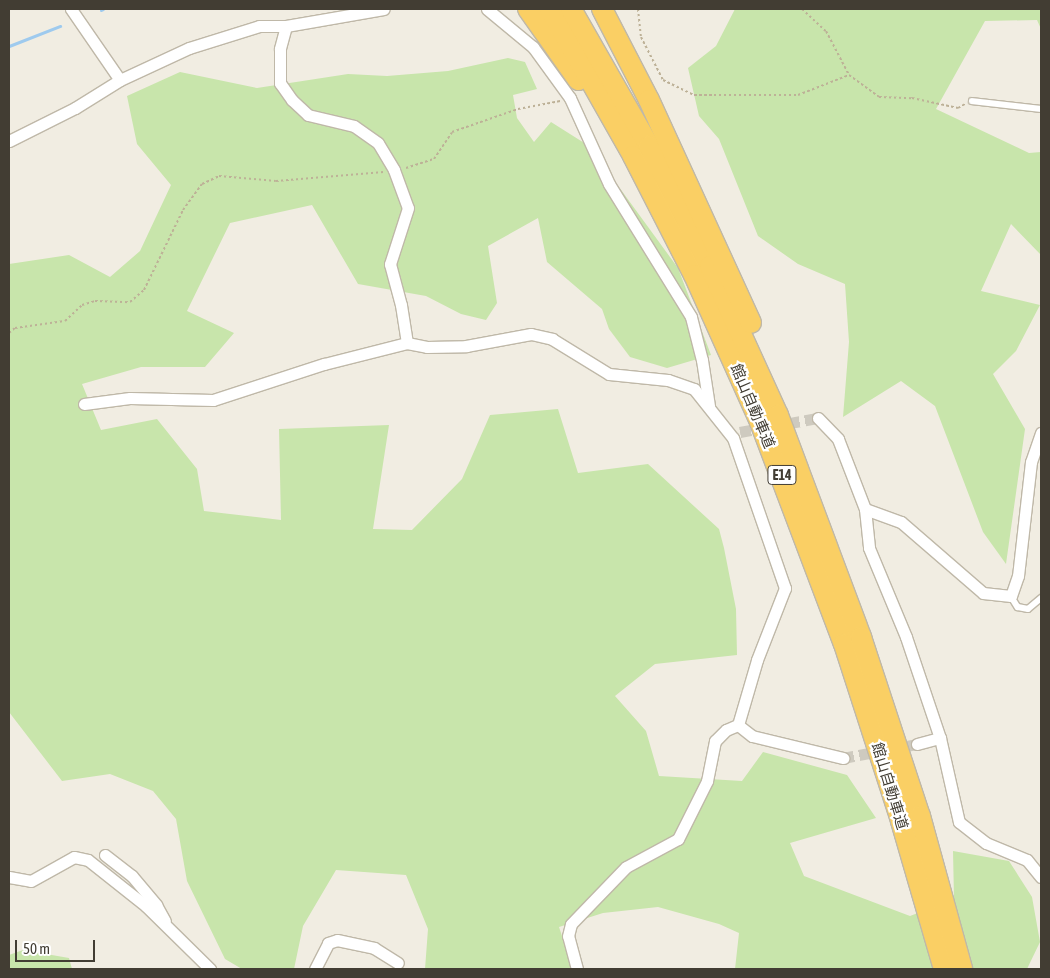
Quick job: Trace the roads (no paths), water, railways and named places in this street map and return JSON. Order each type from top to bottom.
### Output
[{"type":"highway","points":[[528,9],[634,156]]},
{"type":"highway","name":"館山自動車道","points":[[550,9],[634,156],[728,347],[804,532],[864,705],[944,969]]},
{"type":"highway","name":"館山自動車道","points":[[571,9],[649,146],[714,274],[778,415],[837,567],[920,816],[962,969]]},
{"type":"highway","points":[[602,9],[733,279],[820,489],[837,567]]},
{"type":"highway","points":[[617,9],[679,168]]},
{"type":"street","points":[[71,9],[120,80]]},
{"type":"street","points":[[9,141],[75,108],[120,80],[189,48],[259,26],[286,26],[384,9]]},
{"type":"street","points":[[487,9],[533,47],[570,98],[608,184],[691,317],[702,360],[710,408]]},
{"type":"street","points":[[286,26],[280,49],[280,83],[292,100],[308,115],[354,126],[378,143],[394,170],[408,208],[390,264],[407,343]]},
{"type":"street","points":[[84,404],[130,398],[213,400],[324,364],[407,343],[427,348],[466,346],[531,334],[552,339],[609,374],[668,380],[694,389],[737,435],[785,588],[757,660],[738,726]]},
{"type":"street","points":[[818,418],[838,439],[865,509],[869,548],[906,637],[940,738],[959,822],[986,843],[1027,860],[1041,877]]},
{"type":"street","points":[[865,509],[901,522],[983,593],[996,597],[1011,596],[1018,576],[1030,462],[1041,433]]},
{"type":"street","points":[[738,726],[752,736],[843,758]]},
{"type":"street","points":[[577,969],[568,936],[571,924],[626,867],[678,839],[707,781],[715,742],[726,730],[738,726]]},
{"type":"street","points":[[917,744],[940,738]]},
{"type":"street","points":[[105,855],[146,892],[163,916],[168,930]]},
{"type":"street","points":[[9,876],[31,881],[74,857],[88,860],[146,906],[168,930],[210,969]]},
{"type":"street","points":[[315,969],[328,942],[337,940],[374,948],[398,963]]},
{"type":"lane","points":[[972,101],[1041,108]]},
{"type":"lane","points":[[1011,596],[1018,607],[1028,609],[1041,598]]},
{"type":"waterway","points":[[9,46],[60,26]]},
{"type":"tunnel","points":[[740,432],[818,418]]},
{"type":"tunnel","points":[[843,758],[917,744]]}]
